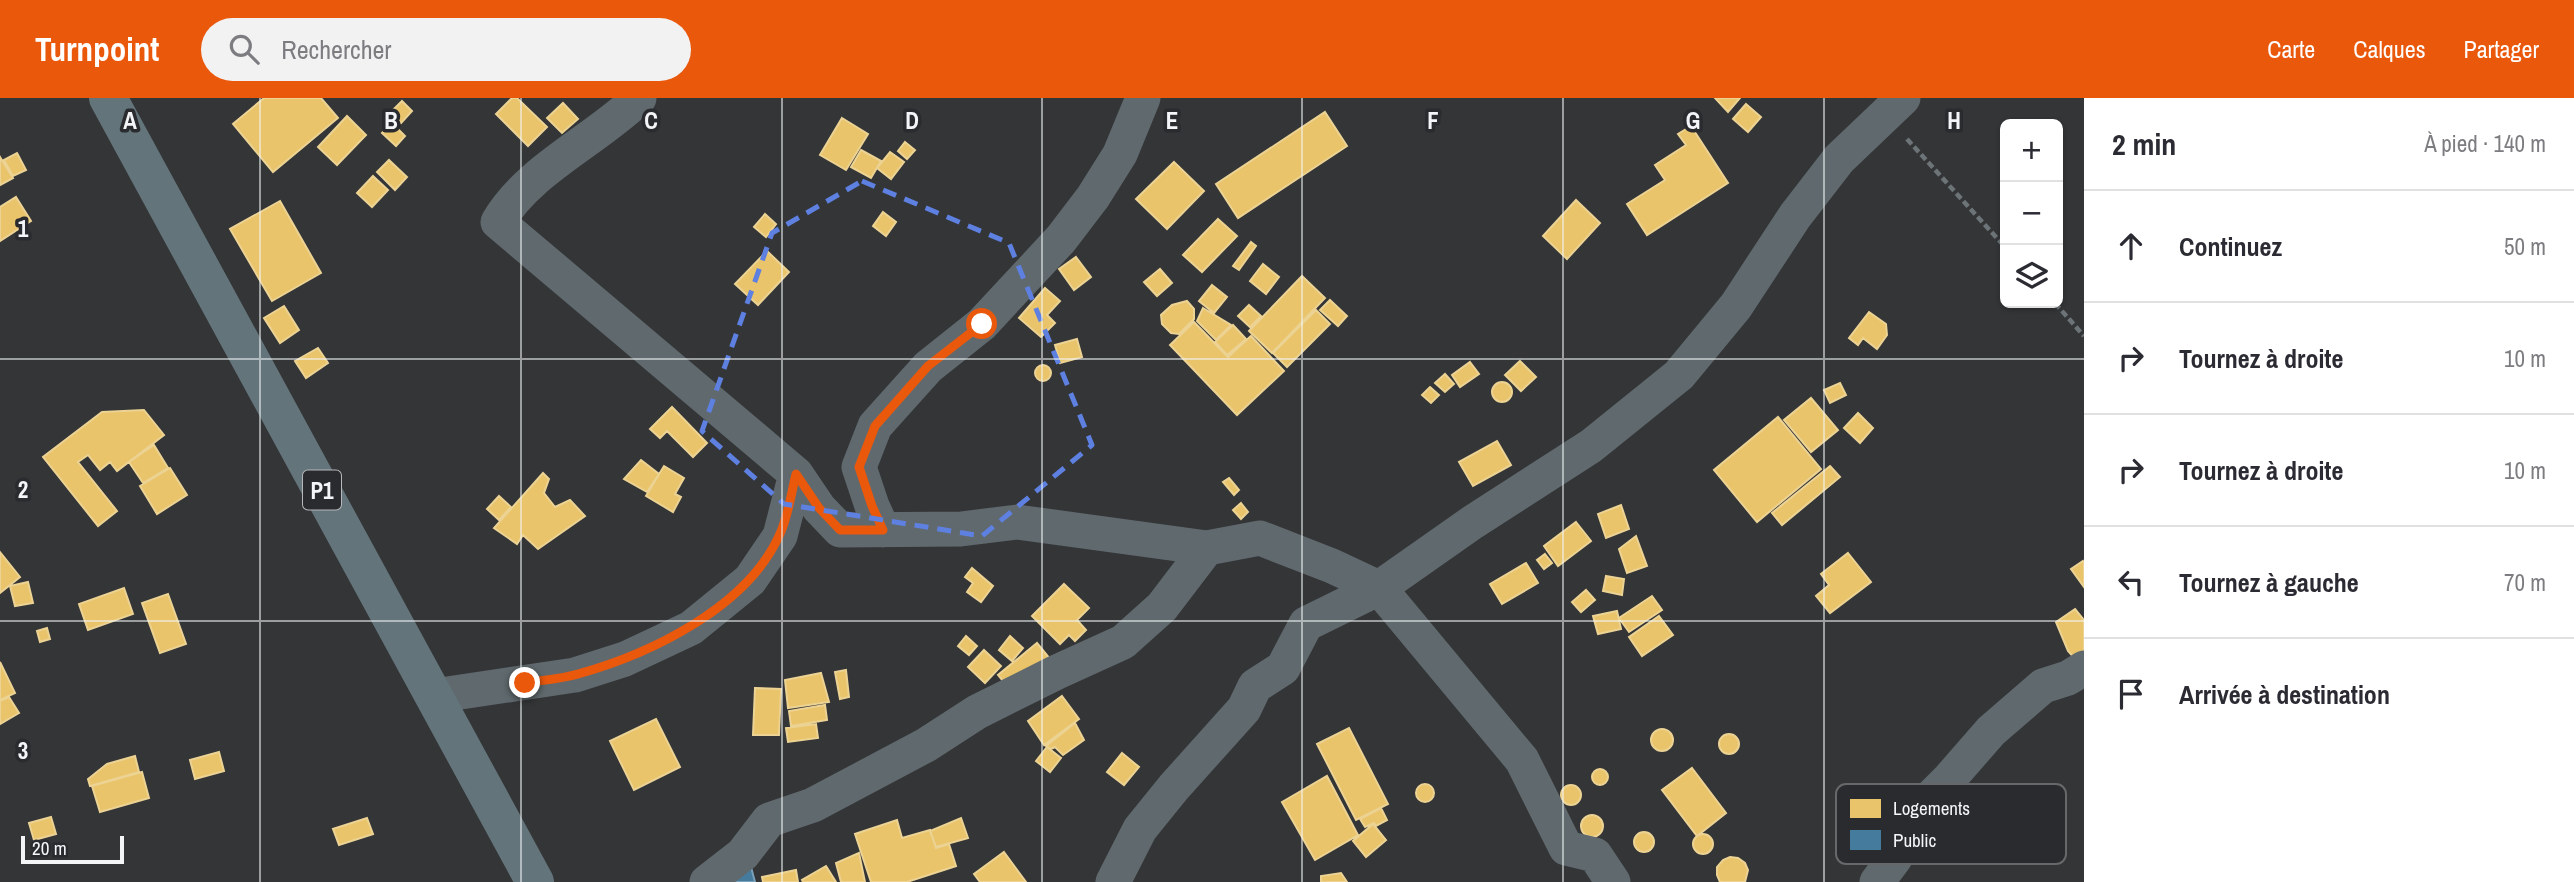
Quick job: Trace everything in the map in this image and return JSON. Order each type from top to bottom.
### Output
[{"type":"main road","name":"P1","points":[[108,98],[535,882]]},
{"type":"street","points":[[639,98],[618,119],[510,201],[498,222],[796,474],[819,508],[840,530],[961,529],[1017,522],[1207,548],[1260,538],[1332,566],[1379,588],[1522,761],[1566,848],[1595,855],[1613,882]]},
{"type":"street","points":[[883,530],[859,467],[875,426],[928,366],[982,324],[1061,239],[1093,197],[1120,154],[1143,98]]},
{"type":"street","points":[[1113,882],[1140,829],[1244,709],[1255,686],[1283,668],[1306,624],[1379,588],[1473,522],[1591,446],[1679,374],[1736,306],[1796,216],[1839,159],[1894,107]]},
{"type":"street","points":[[434,696],[575,675],[625,659],[691,628],[750,580],[780,536],[796,474]]},
{"type":"street","points":[[707,882],[743,854],[769,820],[813,805],[926,744],[977,712],[1057,671],[1123,642],[1162,607],[1207,548]]},
{"type":"street","points":[[1944,784],[1991,731],[2043,686],[2068,678],[2084,668]]},
{"type":"street","points":[[1877,882],[1890,864]]},
{"type":"path","points":[[1894,107],[2003,245]]},
{"type":"path","points":[[2059,308],[2084,336]]},
{"type":"highlighted area","points":[[862,181],[1009,243],[1092,445],[982,536],[784,504],[702,431],[772,233]]},
{"type":"building: Logements","points":[[264,98],[321,98],[338,118],[273,172],[233,124]]},
{"type":"building: Logements","points":[[512,98],[517,98],[547,127],[528,146],[496,114]]},
{"type":"building: Logements","points":[[1715,98],[1740,98],[1728,112]]},
{"type":"building: Logements","points":[[402,101],[412,111],[401,123],[390,113]]},
{"type":"building: Logements","points":[[563,103],[578,119],[562,133],[547,118]]},
{"type":"building: Logements","points":[[1746,104],[1761,117],[1748,132],[1733,119]]},
{"type":"building: Logements","points":[[1325,112],[1347,146],[1238,218],[1216,184]]},
{"type":"building: Logements","points":[[347,116],[366,135],[337,165],[318,147]]},
{"type":"building: Logements","points":[[842,118],[868,134],[846,170],[820,155]]},
{"type":"building: Logements","points":[[392,123],[405,136],[396,146],[382,133]]},
{"type":"building: Logements","points":[[1691,126],[1728,183],[1647,235],[1627,204],[1665,180],[1655,165],[1686,145],[1678,134]]},
{"type":"building: Logements","points":[[905,142],[915,150],[907,159],[898,151]]},
{"type":"building: Logements","points":[[861,150],[881,161],[871,178],[851,167]]},
{"type":"building: Logements","points":[[890,152],[904,162],[891,179],[877,168]]},
{"type":"building: Logements","points":[[17,153],[26,170],[13,176],[4,160]]},
{"type":"building: Logements","points":[[0,157],[13,178],[0,185]]},
{"type":"building: Logements","points":[[389,160],[407,177],[395,190],[377,172]]},
{"type":"building: Logements","points":[[1174,162],[1204,191],[1167,229],[1136,199]]},
{"type":"building: Logements","points":[[373,176],[388,190],[372,207],[357,193]]},
{"type":"building: Logements","points":[[16,197],[31,221],[0,241],[0,207]]},
{"type":"building: Logements","points":[[1576,200],[1600,223],[1567,259],[1543,236]]},
{"type":"building: Logements","points":[[280,201],[321,273],[272,301],[230,229]]},
{"type":"building: Logements","points":[[883,212],[896,222],[886,236],[873,226]]},
{"type":"building: Logements","points":[[765,214],[776,224],[766,237],[754,227]]},
{"type":"building: Logements","points":[[1218,219],[1237,236],[1202,272],[1183,255]]},
{"type":"building: Logements","points":[[1251,242],[1256,246],[1239,270],[1233,266]]},
{"type":"building: Logements","points":[[767,251],[789,272],[758,305],[735,284]]},
{"type":"building: Logements","points":[[1076,257],[1091,277],[1074,290],[1059,269]]},
{"type":"building: Logements","points":[[1263,264],[1279,277],[1266,294],[1250,281]]},
{"type":"building: Logements","points":[[1160,269],[1172,283],[1157,296],[1144,282]]},
{"type":"building: Logements","points":[[1302,276],[1325,298],[1272,353],[1249,331]]},
{"type":"building: Logements","points":[[1212,285],[1227,297],[1214,313],[1199,301]]},
{"type":"building: Logements","points":[[1045,288],[1060,301],[1047,315],[1055,323],[1041,337],[1019,318]]},
{"type":"building: Logements","points":[[1330,300],[1347,316],[1338,326],[1320,310]]},
{"type":"building: Logements","points":[[1187,301],[1194,309],[1194,319],[1179,334],[1171,333],[1162,324],[1161,315],[1172,305]]},
{"type":"building: Logements","points":[[1249,305],[1261,316],[1250,327],[1238,316]]},
{"type":"building: Logements","points":[[284,306],[299,330],[280,343],[264,318]]},
{"type":"building: Logements","points":[[1203,308],[1231,325],[1216,340],[1197,321]]},
{"type":"building: Logements","points":[[1316,310],[1330,324],[1287,367],[1273,353]]},
{"type":"building: Logements","points":[[1869,312],[1886,324],[1887,335],[1877,349],[1863,338],[1858,345],[1849,338]]},
{"type":"building: Logements","points":[[1194,322],[1228,357],[1251,336],[1284,371],[1237,415],[1170,345]]},
{"type":"building: Logements","points":[[1233,325],[1246,339],[1227,355],[1215,342]]},
{"type":"building: Logements","points":[[1077,339],[1082,357],[1060,363],[1055,345]]},
{"type":"building: Logements","points":[[318,348],[328,363],[306,378],[295,361]]},
{"type":"building: Logements","points":[[1520,361],[1536,377],[1521,391],[1505,375]]},
{"type":"building: Logements","points":[[1470,362],[1479,374],[1460,387],[1452,375]]},
{"type":"building: Logements","points":[[1043,365],[1049,367],[1049,379],[1043,381],[1037,379],[1035,373],[1037,367]]},
{"type":"building: Logements","points":[[1445,374],[1454,384],[1445,392],[1435,383]]},
{"type":"building: Logements","points":[[1502,382],[1509,385],[1512,392],[1509,399],[1502,402],[1495,399],[1492,392],[1495,385]]},
{"type":"building: Logements","points":[[1840,383],[1846,395],[1830,403],[1824,390]]},
{"type":"building: Logements","points":[[1430,387],[1439,395],[1431,403],[1422,395]]},
{"type":"building: Logements","points":[[1811,398],[1838,430],[1811,452],[1784,420]]},
{"type":"building: Logements","points":[[672,407],[707,443],[693,457],[667,431],[660,438],[650,429]]},
{"type":"building: Logements","points":[[144,410],[164,435],[117,471],[110,462],[100,470],[88,455],[78,462],[117,511],[98,526],[43,457],[102,412]]},
{"type":"building: Logements","points":[[1858,413],[1873,428],[1860,443],[1844,428]]},
{"type":"building: Logements","points":[[1778,417],[1821,469],[1757,522],[1714,470]]},
{"type":"building: Logements","points":[[1497,441],[1511,465],[1473,486],[1459,462]]},
{"type":"building: Logements","points":[[154,445],[168,468],[143,483],[129,462]]},
{"type":"building: Logements","points":[[641,460],[659,474],[647,492],[624,479]]},
{"type":"building: Logements","points":[[664,466],[684,478],[675,494],[681,497],[673,512],[646,496]]},
{"type":"building: Logements","points":[[1830,466],[1840,477],[1782,525],[1772,513]]},
{"type":"building: Logements","points":[[170,468],[187,495],[157,514],[140,486]]},
{"type":"building: Logements","points":[[543,473],[549,479],[544,493],[555,507],[570,500],[585,516],[538,549],[523,535],[517,544],[494,528]]},
{"type":"building: Logements","points":[[1229,478],[1239,490],[1234,495],[1223,482]]},
{"type":"building: Logements","points":[[499,496],[511,507],[499,520],[487,509]]},
{"type":"building: Logements","points":[[1241,503],[1248,512],[1241,519],[1233,510]]},
{"type":"building: Logements","points":[[1621,505],[1629,529],[1606,538],[1598,514]]},
{"type":"building: Logements","points":[[1576,522],[1591,541],[1558,566],[1544,546]]},
{"type":"building: Logements","points":[[1636,536],[1647,566],[1627,573],[1619,549]]},
{"type":"building: Logements","points":[[0,552],[20,577],[0,593]]},
{"type":"building: Logements","points":[[1848,553],[1871,582],[1830,613],[1816,596],[1829,585],[1821,574]]},
{"type":"building: Logements","points":[[1545,554],[1552,563],[1544,569],[1537,560]]},
{"type":"building: Logements","points":[[2083,561],[2084,563],[2084,587],[2071,569]]},
{"type":"building: Logements","points":[[1526,563],[1538,583],[1502,604],[1490,584]]},
{"type":"building: Logements","points":[[972,568],[993,586],[981,602],[967,592],[973,583],[965,577]]},
{"type":"building: Logements","points":[[1606,576],[1624,579],[1622,595],[1603,591]]},
{"type":"building: Logements","points":[[28,582],[33,603],[15,606],[10,586]]},
{"type":"building: Logements","points":[[1064,584],[1089,608],[1077,620],[1086,630],[1075,641],[1069,635],[1060,644],[1032,616]]},
{"type":"building: Logements","points":[[124,588],[133,614],[88,630],[79,604]]},
{"type":"building: Logements","points":[[1586,590],[1595,600],[1581,612],[1572,602]]},
{"type":"building: Logements","points":[[168,594],[186,644],[160,653],[142,603]]},
{"type":"building: Logements","points":[[1652,596],[1662,610],[1629,632],[1619,618]]},
{"type":"building: Logements","points":[[2075,609],[2084,620],[2084,657],[2078,662],[2068,651],[2056,622]]},
{"type":"building: Logements","points":[[1617,611],[1621,629],[1598,634],[1593,616]]},
{"type":"building: Logements","points":[[1659,616],[1673,635],[1642,656],[1629,637]]},
{"type":"building: Logements","points":[[47,628],[50,639],[40,642],[37,631]]},
{"type":"building: Logements","points":[[966,636],[977,646],[969,655],[958,646]]},
{"type":"building: Logements","points":[[1010,636],[1023,648],[1012,661],[999,650]]},
{"type":"building: Logements","points":[[1037,643],[1051,660],[1012,692],[998,675]]},
{"type":"building: Logements","points":[[984,650],[1001,666],[985,683],[968,667]]},
{"type":"building: Logements","points":[[0,662],[15,693],[0,700]]},
{"type":"building: Logements","points":[[846,670],[849,697],[840,699],[835,672]]},
{"type":"building: Logements","points":[[821,673],[829,702],[788,708],[785,680]]},
{"type":"building: Logements","points":[[755,688],[781,689],[779,735],[753,735]]},
{"type":"building: Logements","points":[[1062,696],[1079,719],[1044,745],[1028,721]]},
{"type":"building: Logements","points":[[9,697],[19,713],[0,724],[0,701]]},
{"type":"building: Logements","points":[[825,705],[827,720],[791,726],[789,711]]},
{"type":"building: Logements","points":[[656,719],[680,767],[634,790],[610,741]]},
{"type":"building: Logements","points":[[1075,723],[1084,740],[1063,755],[1055,747],[1051,749],[1046,746]]},
{"type":"building: Logements","points":[[816,724],[818,738],[788,742],[786,728]]},
{"type":"building: Logements","points":[[1349,728],[1388,804],[1356,820],[1317,744]]},
{"type":"building: Logements","points":[[1662,729],[1670,732],[1673,740],[1670,748],[1662,751],[1654,748],[1651,740],[1654,732]]},
{"type":"building: Logements","points":[[1729,734],[1736,737],[1739,744],[1736,751],[1729,754],[1722,751],[1719,744],[1722,737]]},
{"type":"building: Logements","points":[[1047,747],[1061,758],[1050,772],[1036,761]]},
{"type":"building: Logements","points":[[219,752],[224,771],[195,779],[190,760]]},
{"type":"building: Logements","points":[[1122,753],[1139,767],[1124,785],[1107,772]]},
{"type":"building: Logements","points":[[135,756],[139,772],[90,786],[88,779],[107,764]]},
{"type":"building: Logements","points":[[1692,768],[1726,813],[1697,836],[1662,790]]},
{"type":"building: Logements","points":[[1600,769],[1608,777],[1600,785],[1592,777]]},
{"type":"building: Logements","points":[[142,772],[149,798],[100,812],[92,786]]},
{"type":"building: Logements","points":[[1327,776],[1358,835],[1315,860],[1282,802]]},
{"type":"building: Logements","points":[[1421,784],[1429,784],[1434,793],[1432,800],[1421,802],[1416,797],[1416,789]]},
{"type":"building: Logements","points":[[1571,785],[1578,788],[1581,795],[1578,802],[1571,805],[1564,802],[1561,795],[1564,788]]},
{"type":"building: Logements","points":[[1381,808],[1387,820],[1376,826],[1374,823],[1365,827],[1360,819]]},
{"type":"building: Logements","points":[[1588,815],[1596,815],[1603,822],[1603,830],[1596,837],[1588,837],[1581,830],[1581,822]]},
{"type":"building: Logements","points":[[51,817],[56,834],[34,840],[29,823]]},
{"type":"building: Logements","points":[[367,818],[373,834],[339,845],[333,829]]},
{"type":"building: Logements","points":[[961,818],[968,838],[936,847],[930,831]]},
{"type":"building: Logements","points":[[897,820],[902,838],[930,830],[936,848],[949,844],[956,866],[907,882],[871,882],[855,834]]},
{"type":"building: Logements","points":[[1373,824],[1386,840],[1366,857],[1353,841]]},
{"type":"building: Logements","points":[[1644,832],[1651,835],[1654,842],[1651,849],[1644,852],[1637,849],[1634,842],[1637,835]]},
{"type":"building: Logements","points":[[1703,834],[1710,837],[1713,844],[1710,851],[1703,854],[1696,851],[1693,844],[1696,837]]},
{"type":"building: Logements","points":[[1004,852],[1026,882],[980,882],[974,874]]},
{"type":"building: Logements","points":[[859,853],[865,882],[841,882],[836,863]]},
{"type":"building: Logements","points":[[1730,857],[1745,863],[1748,870],[1745,882],[1720,882],[1717,867]]},
{"type":"building: Logements","points":[[826,866],[836,882],[803,882],[802,880]]},
{"type":"building: Logements","points":[[796,870],[798,882],[763,882],[762,877]]},
{"type":"building: Logements","points":[[1341,873],[1347,882],[1321,882],[1321,876]]},
{"type":"building: Public","points":[[751,867],[755,882],[719,882]]},
{"type":"route","points":[[525,683],[575,675],[625,659],[691,628],[750,580],[780,536],[796,474],[819,508],[840,530],[883,530],[859,467],[875,426],[928,366],[982,324]]}]
